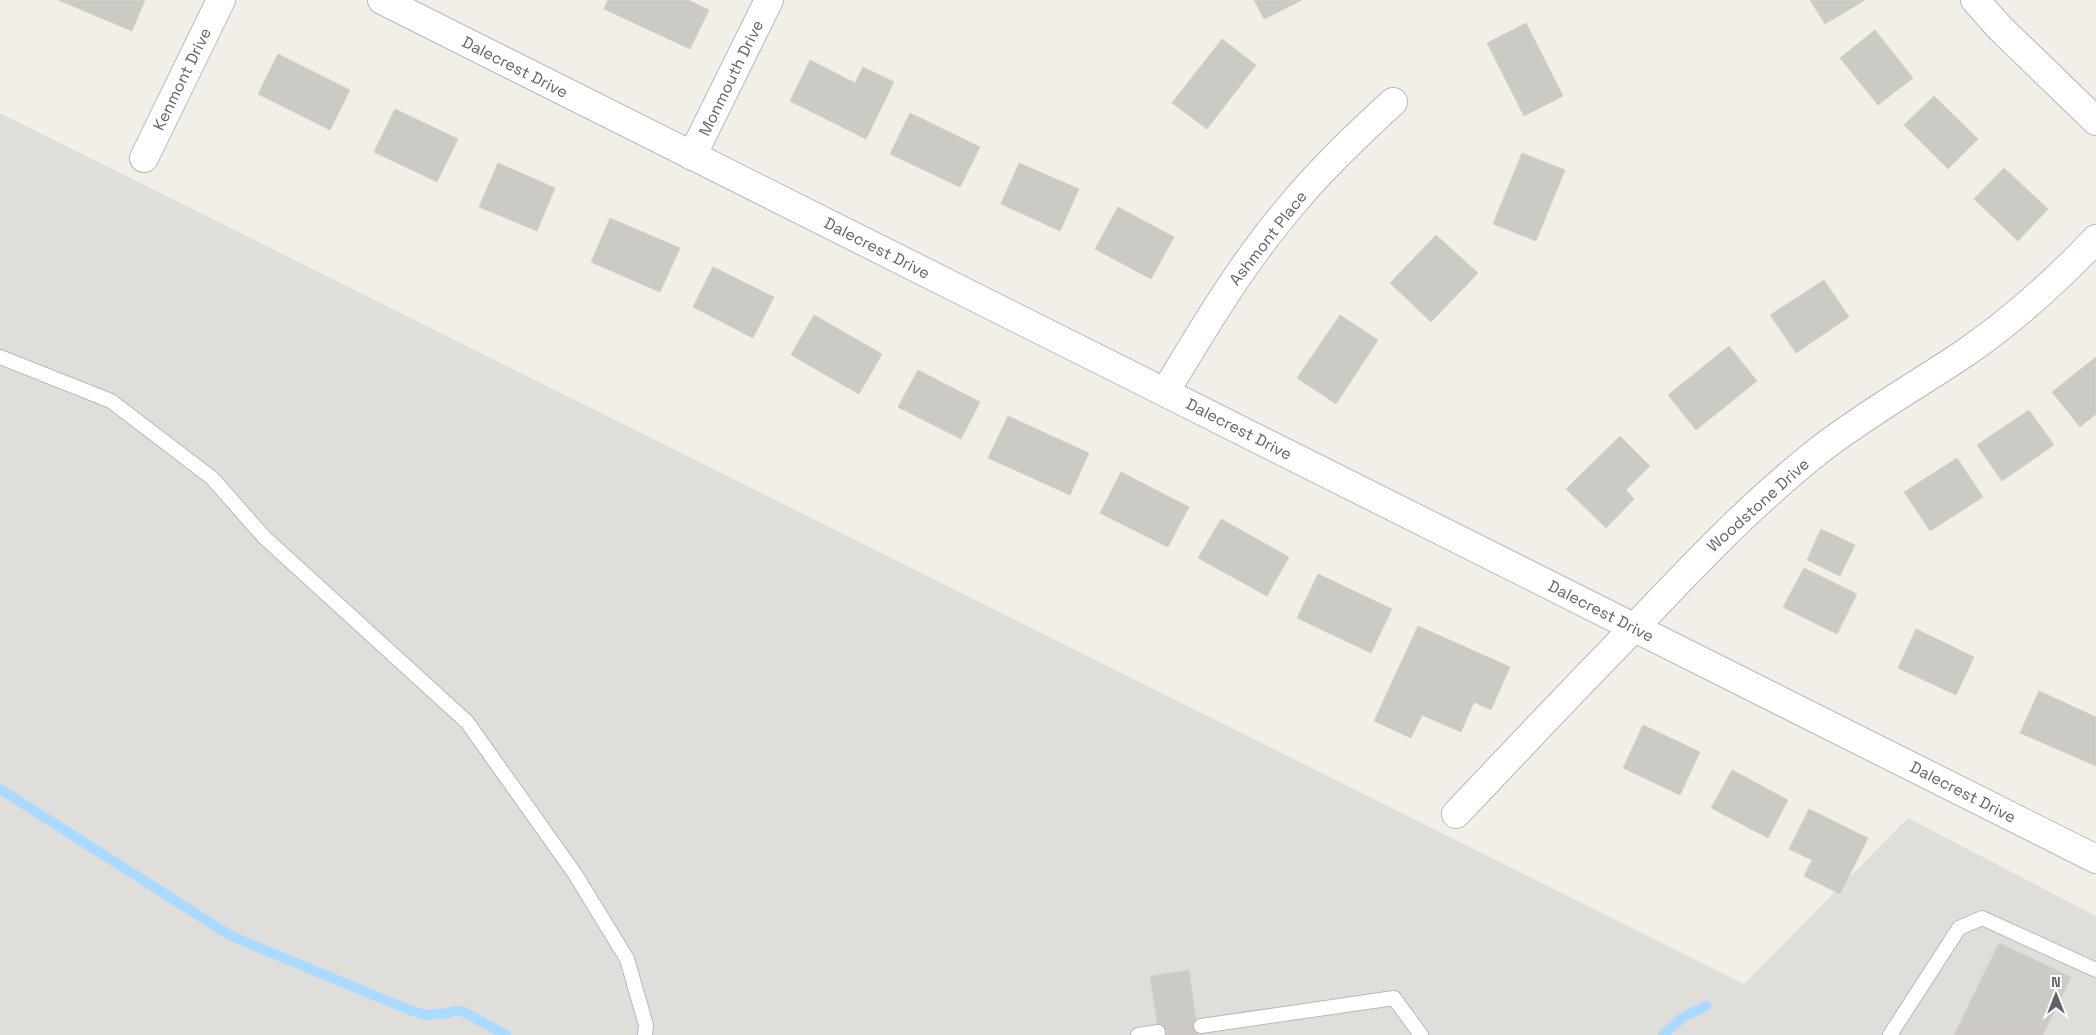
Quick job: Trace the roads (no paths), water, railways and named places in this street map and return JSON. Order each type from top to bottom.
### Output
[{"type":"street","name":"Kenmont Drive","points":[[144,158],[221,0]]},
{"type":"street","name":"Dalecrest Drive","points":[[382,0],[2096,859]]},
{"type":"street","name":"Monmouth Drive","points":[[692,156],[769,0]]},
{"type":"street","points":[[1976,0],[2000,28],[2096,120]]},
{"type":"street","name":"Ashmont Place","points":[[1164,392],[1232,283],[1284,213],[1336,154],[1393,102]]},
{"type":"street","name":"Woodstone Drive","points":[[1456,814],[1715,542],[1774,488],[1818,451],[1862,419],[1966,352],[2008,320],[2056,281],[2096,239]]},
{"type":"lane","points":[[0,357],[111,401],[212,478],[264,537],[467,722],[575,874],[627,959],[646,1025],[645,1035]]},
{"type":"lane","points":[[1890,1035],[1959,928],[1982,918],[2096,970]]},
{"type":"lane","points":[[1201,1026],[1394,998],[1421,1035]]},
{"type":"lane","points":[[1138,1035],[1158,1032]]},
{"type":"waterway","points":[[0,789],[231,936],[407,1009],[425,1015],[462,1011],[506,1035]]},
{"type":"waterway","points":[[1663,1035],[1683,1017],[1706,1006]]}]
